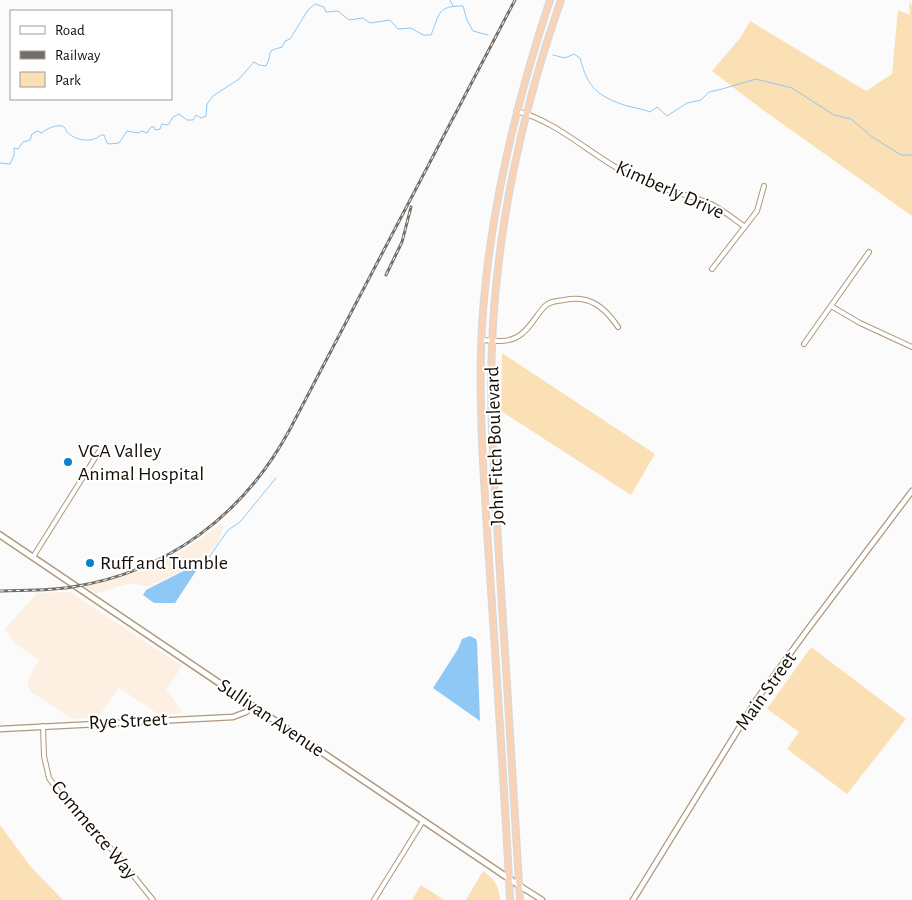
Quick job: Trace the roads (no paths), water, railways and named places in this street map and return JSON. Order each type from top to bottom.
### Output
[{"type":"highway","name":"John Fitch Boulevard","points":[[510,900],[483,466],[482,340],[492,234],[503,171],[516,111],[550,0]]},
{"type":"highway","name":"John Fitch Boulevard","points":[[520,900],[491,436],[492,341],[502,235],[513,173],[540,63],[561,0]]},
{"type":"highway","points":[[503,171],[513,173]]},
{"type":"highway","points":[[492,234],[502,235]]},
{"type":"highway","points":[[488,538],[498,537]]},
{"type":"main road","name":"Sullivan Avenue","points":[[0,535],[520,886]]},
{"type":"street","name":"Kimberly Drive","points":[[516,111],[543,120],[623,172],[644,182],[712,204],[745,227]]},
{"type":"street","points":[[712,269],[757,211],[764,186]]},
{"type":"street","points":[[804,344],[869,252]]},
{"type":"street","points":[[482,340],[508,340],[517,337],[549,303],[577,298],[589,301],[597,306],[612,317],[618,328]]},
{"type":"street","points":[[831,306],[844,315],[912,347]]},
{"type":"street","points":[[33,557],[100,450]]},
{"type":"street","name":"Main Street","points":[[633,900],[757,699],[912,491]]},
{"type":"street","name":"Rye Street","points":[[0,729],[233,717],[246,712],[252,705]]},
{"type":"street","name":"Commerce Way","points":[[44,726],[44,756],[49,778],[65,801],[116,854],[153,900]]},
{"type":"street","points":[[374,900],[423,821]]},
{"type":"street","name":"Sullivan Avenue","points":[[520,886],[542,900]]},
{"type":"water","points":[[203,561],[207,564],[198,568],[175,603],[154,603],[143,595],[146,590]]},
{"type":"water","points":[[470,636],[476,639],[477,642],[480,721],[433,688],[458,649],[462,639]]},
{"type":"waterway","points":[[450,0],[453,6]]},
{"type":"waterway","points":[[0,163],[10,164],[14,155],[14,148],[18,149],[23,142],[30,140],[32,134],[37,131],[42,133],[56,126],[64,127],[72,136],[80,139],[89,140],[104,135],[107,143],[110,144],[119,143],[127,131],[147,133],[151,127],[154,127],[155,130],[160,129],[162,124],[168,125],[173,117],[179,114],[187,120],[193,120],[196,115],[201,118],[206,116],[207,104],[213,96],[239,79],[254,62],[266,66],[272,50],[282,47],[285,41],[290,39],[308,10],[315,4],[324,7],[326,12],[338,11],[349,20],[363,18],[370,23],[390,20],[398,29],[411,28],[423,35],[431,35],[438,16],[444,9],[463,6],[473,31],[488,35]]},
{"type":"waterway","points":[[553,55],[565,58],[574,54],[580,58],[590,84],[595,90],[608,98],[627,106],[650,112],[657,107],[667,116],[687,103],[701,100],[709,92],[756,79],[792,88],[834,115],[851,119],[871,136],[901,155],[912,155]]},
{"type":"waterway","points":[[205,563],[228,530],[240,522],[276,478]]},
{"type":"railway","points":[[0,591],[72,587],[107,579],[140,568],[171,553],[199,535],[249,489],[289,431],[515,0]]},
{"type":"railway","points":[[386,275],[402,242],[411,207]]},
{"type":"place","name":"VCA Valley Animal Hospital","points":[[68,462]]},
{"type":"place","name":"Ruff and Tumble","points":[[90,563]]}]
